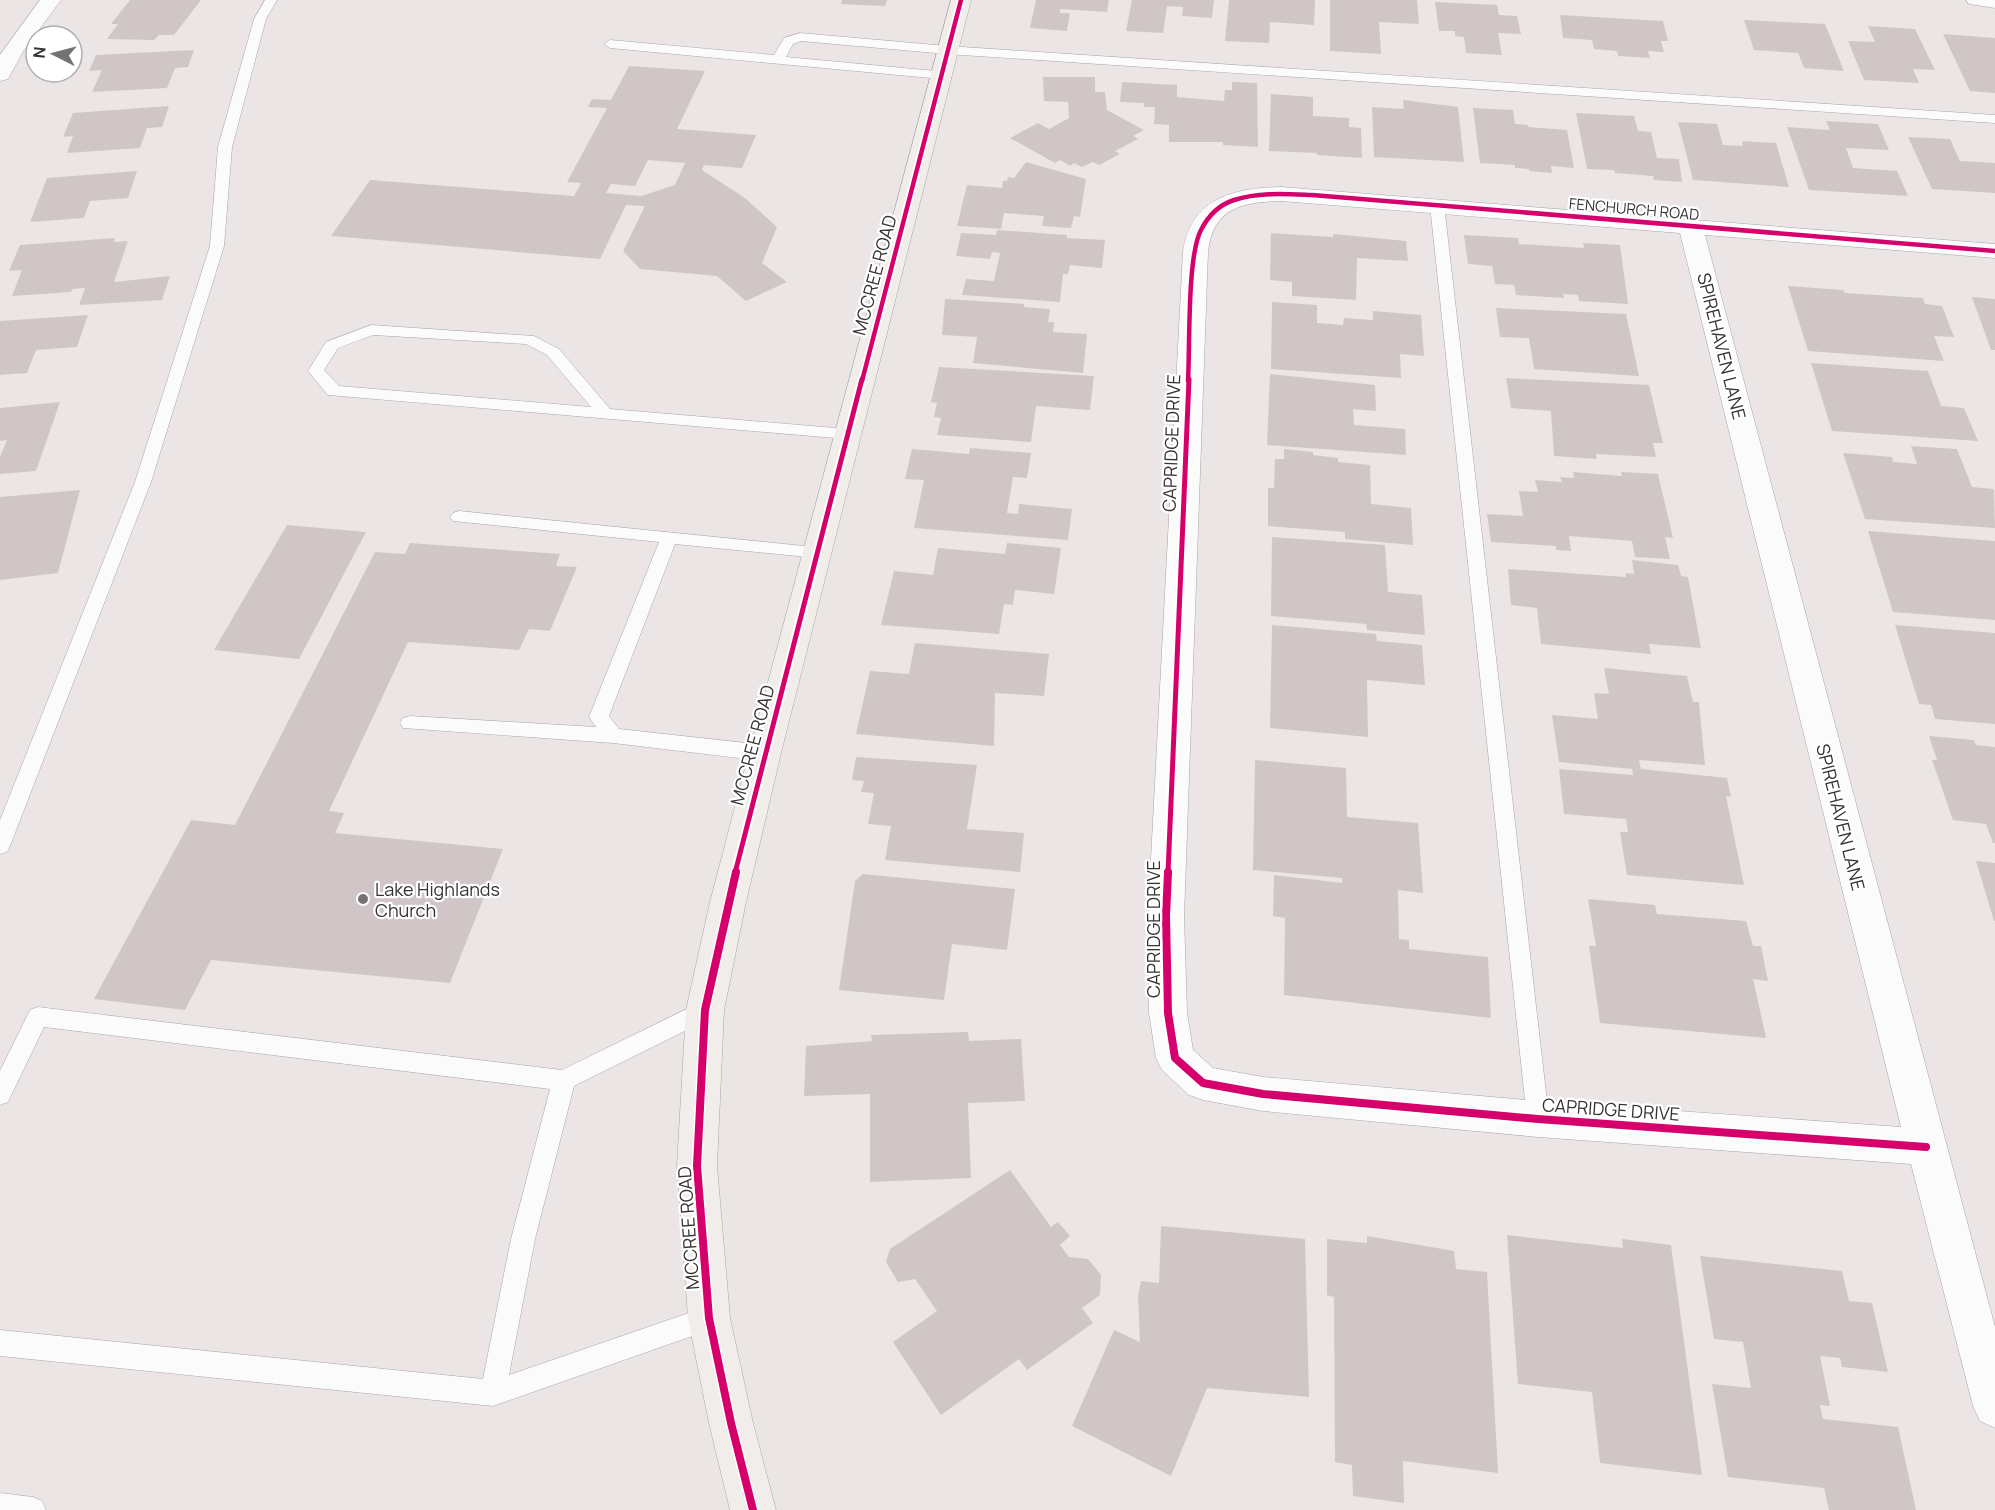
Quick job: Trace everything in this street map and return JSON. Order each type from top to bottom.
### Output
[{"type":"street","points":[[0,75],[14,49],[51,0]]},
{"type":"street","name":"MCCREE ROAD","points":[[753,1510],[731,1423],[709,1318],[697,1167],[705,1010],[728,902],[765,753],[961,0]]},
{"type":"street","points":[[1976,0],[1995,2]]},
{"type":"street","name":"FENCHURCH ROAD","points":[[1271,194],[1312,195],[1995,251]]},
{"type":"street","name":"CAPRIDGE DRIVE","points":[[1271,194],[1237,199],[1212,211],[1200,232],[1193,273],[1166,916],[1168,1013],[1175,1058],[1203,1083],[1263,1094],[1538,1119],[1926,1147]]},
{"type":"street","name":"SPIREHAVEN LANE","points":[[1691,226],[1926,1147],[1995,1406]]},
{"type":"lane","points":[[0,846],[143,482],[217,246],[225,147],[260,20],[271,0]]},
{"type":"lane","points":[[778,60],[788,41],[800,37],[944,63]]},
{"type":"lane","points":[[610,44],[778,60],[944,63],[1995,119]]},
{"type":"lane","points":[[1437,205],[1538,1119]]},
{"type":"lane","points":[[605,414],[553,352],[529,339],[371,330],[332,345],[316,371],[334,391],[605,414],[847,434]]},
{"type":"lane","points":[[459,517],[818,552]]},
{"type":"lane","points":[[613,736],[599,717],[669,538]]},
{"type":"lane","points":[[410,723],[613,736],[765,753]]},
{"type":"lane","points":[[0,1095],[38,1017],[564,1080],[705,1010]]},
{"type":"lane","points":[[493,1393],[523,1239],[564,1080]]},
{"type":"lane","points":[[0,1343],[493,1393],[709,1318]]},
{"type":"lane","points":[[0,1506],[33,1510]]},
{"type":"building","points":[[130,0],[201,0],[174,35],[159,35],[154,40],[107,39],[118,24],[111,24]]},
{"type":"building","points":[[842,0],[887,0],[885,6],[841,4]]},
{"type":"building","points":[[1036,0],[1109,0],[1107,12],[1060,9],[1060,13],[1070,13],[1067,31],[1030,28]]},
{"type":"building","points":[[1132,0],[1214,0],[1212,18],[1182,16],[1183,7],[1167,6],[1163,33],[1126,31]]},
{"type":"building","points":[[1229,0],[1315,0],[1314,25],[1270,22],[1269,43],[1225,41]]},
{"type":"building","points":[[1330,0],[1417,0],[1419,24],[1379,22],[1381,54],[1330,51]]},
{"type":"building","points":[[1435,2],[1497,5],[1499,15],[1517,16],[1521,34],[1498,33],[1502,55],[1466,53],[1464,37],[1455,36],[1455,31],[1439,31]]},
{"type":"building","points":[[1560,15],[1663,21],[1668,41],[1661,41],[1664,52],[1648,51],[1650,58],[1618,56],[1617,51],[1594,49],[1592,40],[1563,38]]},
{"type":"building","points":[[1744,20],[1825,24],[1844,71],[1804,68],[1798,53],[1754,50]]},
{"type":"building","points":[[1868,26],[1915,29],[1935,70],[1913,69],[1919,83],[1864,80],[1848,41],[1875,42]]},
{"type":"building","points":[[1943,34],[1995,38],[1995,93],[1970,91]]},
{"type":"building","points":[[194,50],[188,67],[175,68],[167,88],[92,92],[102,70],[89,71],[96,55]]},
{"type":"building","points":[[629,66],[705,71],[677,129],[756,135],[742,168],[704,165],[702,170],[745,198],[777,227],[762,263],[787,282],[746,301],[717,276],[640,269],[623,251],[645,206],[626,205],[600,259],[331,236],[370,180],[574,196],[581,183],[567,182],[607,108],[588,107],[592,99],[611,100]],"holes":[[[648,160],[685,163],[675,185],[641,196],[606,193],[611,184],[635,186]]]},
{"type":"building","points":[[1043,77],[1095,77],[1095,92],[1105,92],[1107,110],[1144,130],[1133,136],[1138,139],[1115,151],[1120,154],[1099,165],[1093,162],[1082,167],[1074,163],[1070,166],[1060,160],[1055,163],[1010,138],[1038,123],[1049,129],[1069,118],[1068,102],[1044,101]]},
{"type":"building","points":[[1122,82],[1177,85],[1177,97],[1224,101],[1225,90],[1232,90],[1232,82],[1257,83],[1258,147],[1223,145],[1223,142],[1169,142],[1169,125],[1154,124],[1155,107],[1144,107],[1144,103],[1120,102]]},
{"type":"building","points":[[1271,94],[1313,97],[1313,116],[1349,118],[1349,127],[1361,128],[1362,158],[1269,151]]},
{"type":"building","points":[[1403,100],[1458,107],[1464,162],[1374,157],[1372,107],[1404,109]]},
{"type":"building","points":[[169,106],[162,127],[147,128],[140,148],[67,153],[73,136],[63,137],[73,113]]},
{"type":"building","points":[[1473,108],[1513,110],[1515,124],[1567,130],[1574,168],[1551,166],[1552,173],[1515,168],[1515,165],[1480,163]]},
{"type":"building","points":[[1576,113],[1634,116],[1638,131],[1651,132],[1657,158],[1679,159],[1682,182],[1654,180],[1653,176],[1615,173],[1614,170],[1587,169]]},
{"type":"building","points":[[1826,121],[1878,124],[1889,150],[1846,148],[1853,168],[1897,171],[1908,196],[1809,190],[1787,127],[1830,130]]},
{"type":"building","points":[[1678,122],[1717,124],[1723,145],[1743,146],[1742,141],[1776,143],[1789,187],[1693,180]]},
{"type":"building","points":[[1908,137],[1950,139],[1960,161],[1995,163],[1995,193],[1932,189]]},
{"type":"building","points":[[1026,162],[1086,179],[1080,217],[1074,216],[1071,228],[1042,226],[1044,216],[1004,213],[1001,229],[957,226],[967,185],[1002,188],[1003,181],[1007,181],[1008,177],[1014,178]]},
{"type":"building","points":[[137,171],[128,198],[90,201],[84,218],[30,222],[47,178]]},
{"type":"building","points":[[997,230],[1105,240],[1102,268],[1070,265],[1068,274],[1063,274],[1060,302],[962,295],[966,279],[994,281],[1000,253],[992,252],[990,259],[956,256],[961,233],[996,235]]},
{"type":"building","points":[[1271,233],[1333,237],[1333,234],[1406,241],[1408,261],[1357,258],[1356,300],[1292,296],[1292,282],[1270,280]]},
{"type":"building","points":[[1464,235],[1518,238],[1519,244],[1584,248],[1583,243],[1620,245],[1628,304],[1579,301],[1578,295],[1563,294],[1564,298],[1516,295],[1514,285],[1495,284],[1492,266],[1468,264]]},
{"type":"building","points":[[115,238],[114,242],[128,241],[114,282],[170,276],[162,300],[79,305],[85,288],[72,289],[71,292],[12,296],[22,270],[9,271],[20,245]]},
{"type":"building","points":[[1788,286],[1843,290],[1845,293],[1923,298],[1925,304],[1942,306],[1954,337],[1934,336],[1944,361],[1808,351]]},
{"type":"building","points":[[1972,297],[1995,299],[1995,350],[1991,350]]},
{"type":"building","points":[[945,299],[1024,304],[1024,307],[1050,309],[1048,322],[1054,322],[1053,332],[1087,334],[1083,373],[973,363],[977,337],[942,335]]},
{"type":"building","points":[[1272,302],[1317,305],[1317,323],[1343,325],[1344,318],[1373,320],[1373,311],[1421,315],[1424,356],[1400,354],[1401,378],[1271,369]]},
{"type":"building","points":[[1496,308],[1626,314],[1639,376],[1534,369],[1529,338],[1500,337]]},
{"type":"building","points":[[88,315],[77,347],[36,350],[27,373],[0,375],[0,321]]},
{"type":"building","points":[[1811,363],[1928,371],[1941,406],[1964,408],[1978,441],[1832,431]]},
{"type":"building","points":[[939,367],[1094,376],[1090,410],[1036,406],[1031,442],[937,435],[941,418],[934,417],[937,403],[931,402]]},
{"type":"building","points":[[1270,374],[1375,385],[1376,411],[1353,409],[1354,425],[1405,429],[1406,455],[1267,445]]},
{"type":"building","points":[[1506,378],[1649,385],[1663,443],[1653,443],[1656,457],[1596,454],[1597,459],[1554,456],[1551,411],[1511,408]]},
{"type":"building","points":[[60,402],[36,471],[0,474],[0,457],[7,440],[0,441],[0,408]]},
{"type":"building","points":[[1911,446],[1957,449],[1972,487],[1994,489],[1995,528],[1865,519],[1843,453],[1892,457],[1893,462],[1917,464]]},
{"type":"building","points":[[970,448],[1031,453],[1027,478],[1013,477],[1007,513],[1018,514],[1019,504],[1072,509],[1068,540],[914,528],[924,480],[905,479],[912,449],[969,454]]},
{"type":"building","points":[[1284,449],[1313,452],[1313,455],[1338,458],[1338,462],[1370,465],[1371,504],[1411,508],[1413,545],[1345,539],[1345,532],[1268,526],[1268,488],[1274,488],[1275,459],[1284,459]]},
{"type":"building","points":[[1573,472],[1622,476],[1621,472],[1658,474],[1673,538],[1665,537],[1670,559],[1635,557],[1632,541],[1569,536],[1571,551],[1556,550],[1556,546],[1491,542],[1487,514],[1523,516],[1519,491],[1538,492],[1535,480],[1562,482],[1560,477],[1574,478]]},
{"type":"building","points":[[80,490],[58,573],[0,580],[0,497]]},
{"type":"building","points":[[287,525],[366,532],[299,659],[214,650]]},
{"type":"building","points":[[1868,531],[1995,541],[1995,620],[1893,612]]},
{"type":"building","points":[[1272,537],[1385,545],[1388,592],[1422,595],[1425,635],[1367,630],[1366,624],[1271,616]]},
{"type":"building","points":[[410,543],[560,554],[556,566],[577,567],[550,631],[529,629],[519,650],[408,642],[329,811],[344,813],[335,833],[503,849],[450,983],[211,960],[185,1010],[94,999],[191,820],[235,825],[375,552],[405,554]]},
{"type":"building","points":[[1007,543],[1061,548],[1054,594],[1015,590],[1013,605],[1004,604],[999,634],[881,625],[894,571],[933,575],[938,548],[1005,554]]},
{"type":"building","points":[[1632,560],[1678,565],[1681,576],[1688,577],[1701,648],[1649,644],[1651,654],[1541,644],[1537,608],[1511,605],[1508,569],[1626,577],[1626,573],[1634,574]]},
{"type":"building","points":[[1272,625],[1376,634],[1377,641],[1422,645],[1425,685],[1367,680],[1368,737],[1270,728]]},
{"type":"building","points":[[1895,625],[1995,633],[1995,724],[1935,719],[1931,705],[1919,704]]},
{"type":"building","points":[[915,643],[1049,654],[1044,696],[995,693],[994,746],[856,734],[870,671],[909,674]]},
{"type":"building","points":[[1604,668],[1687,676],[1693,702],[1699,702],[1705,765],[1639,760],[1641,769],[1727,778],[1731,797],[1726,796],[1744,885],[1627,875],[1620,832],[1628,832],[1626,819],[1564,814],[1559,769],[1633,775],[1632,769],[1559,762],[1552,715],[1598,719],[1594,693],[1609,694]]},
{"type":"building","points":[[1929,736],[1974,740],[1976,745],[1995,747],[1995,843],[1993,843],[1986,824],[1953,820],[1932,760],[1937,760]]},
{"type":"building","points":[[856,757],[977,765],[967,829],[1024,833],[1020,872],[885,860],[891,826],[868,824],[874,793],[861,792],[864,781],[852,780]]},
{"type":"building","points":[[1255,760],[1346,768],[1347,817],[1418,823],[1423,893],[1398,890],[1399,939],[1409,940],[1409,949],[1488,957],[1491,1018],[1284,995],[1285,918],[1273,916],[1274,875],[1342,883],[1342,878],[1253,870]]},
{"type":"building","points":[[1976,861],[1995,863],[1995,921],[1994,921]]},
{"type":"building","points":[[863,874],[1015,889],[1007,950],[952,944],[944,1000],[839,990],[855,881]]},
{"type":"building","points":[[1588,899],[1655,905],[1657,914],[1746,921],[1753,946],[1761,946],[1768,981],[1753,979],[1766,1038],[1600,1023],[1589,946],[1596,946]]},
{"type":"building","points":[[968,1032],[969,1041],[1021,1039],[1025,1101],[968,1103],[971,1178],[870,1182],[870,1094],[804,1096],[806,1046],[872,1041],[871,1035]]},
{"type":"building","points":[[1010,1170],[1051,1227],[1058,1222],[1070,1236],[1060,1245],[1069,1257],[1088,1259],[1101,1275],[1100,1295],[1082,1308],[1093,1323],[1027,1370],[1019,1359],[941,1415],[893,1342],[937,1311],[915,1279],[898,1282],[886,1262],[890,1249]]},
{"type":"building","points":[[1161,1226],[1305,1239],[1309,1397],[1207,1388],[1171,1476],[1072,1426],[1114,1330],[1140,1342],[1138,1296],[1141,1281],[1159,1283]]},
{"type":"building","points":[[1507,1235],[1623,1248],[1622,1239],[1671,1245],[1702,1475],[1600,1463],[1592,1392],[1518,1384]]},
{"type":"building","points":[[1367,1236],[1454,1251],[1456,1269],[1487,1272],[1498,1473],[1403,1461],[1404,1503],[1353,1496],[1352,1465],[1335,1462],[1334,1297],[1327,1295],[1327,1239],[1367,1243]]},
{"type":"building","points":[[1700,1256],[1842,1271],[1849,1301],[1872,1303],[1888,1372],[1842,1367],[1840,1358],[1820,1356],[1830,1406],[1820,1405],[1823,1419],[1898,1427],[1916,1510],[1829,1510],[1824,1488],[1728,1477],[1712,1384],[1751,1388],[1743,1342],[1714,1339]]},
{"type":"cycle path","points":[[753,1510],[731,1423],[709,1318],[697,1166],[705,1010],[728,902],[765,753],[961,0]]},
{"type":"cycle path","points":[[1926,1147],[1538,1119],[1263,1094],[1203,1083],[1175,1058],[1168,1013],[1166,916],[1193,273],[1198,236],[1208,217],[1233,200],[1248,196],[1281,194],[1995,251]]},
{"type":"place","name":"Lake Highlands Church","points":[[363,899]]}]
